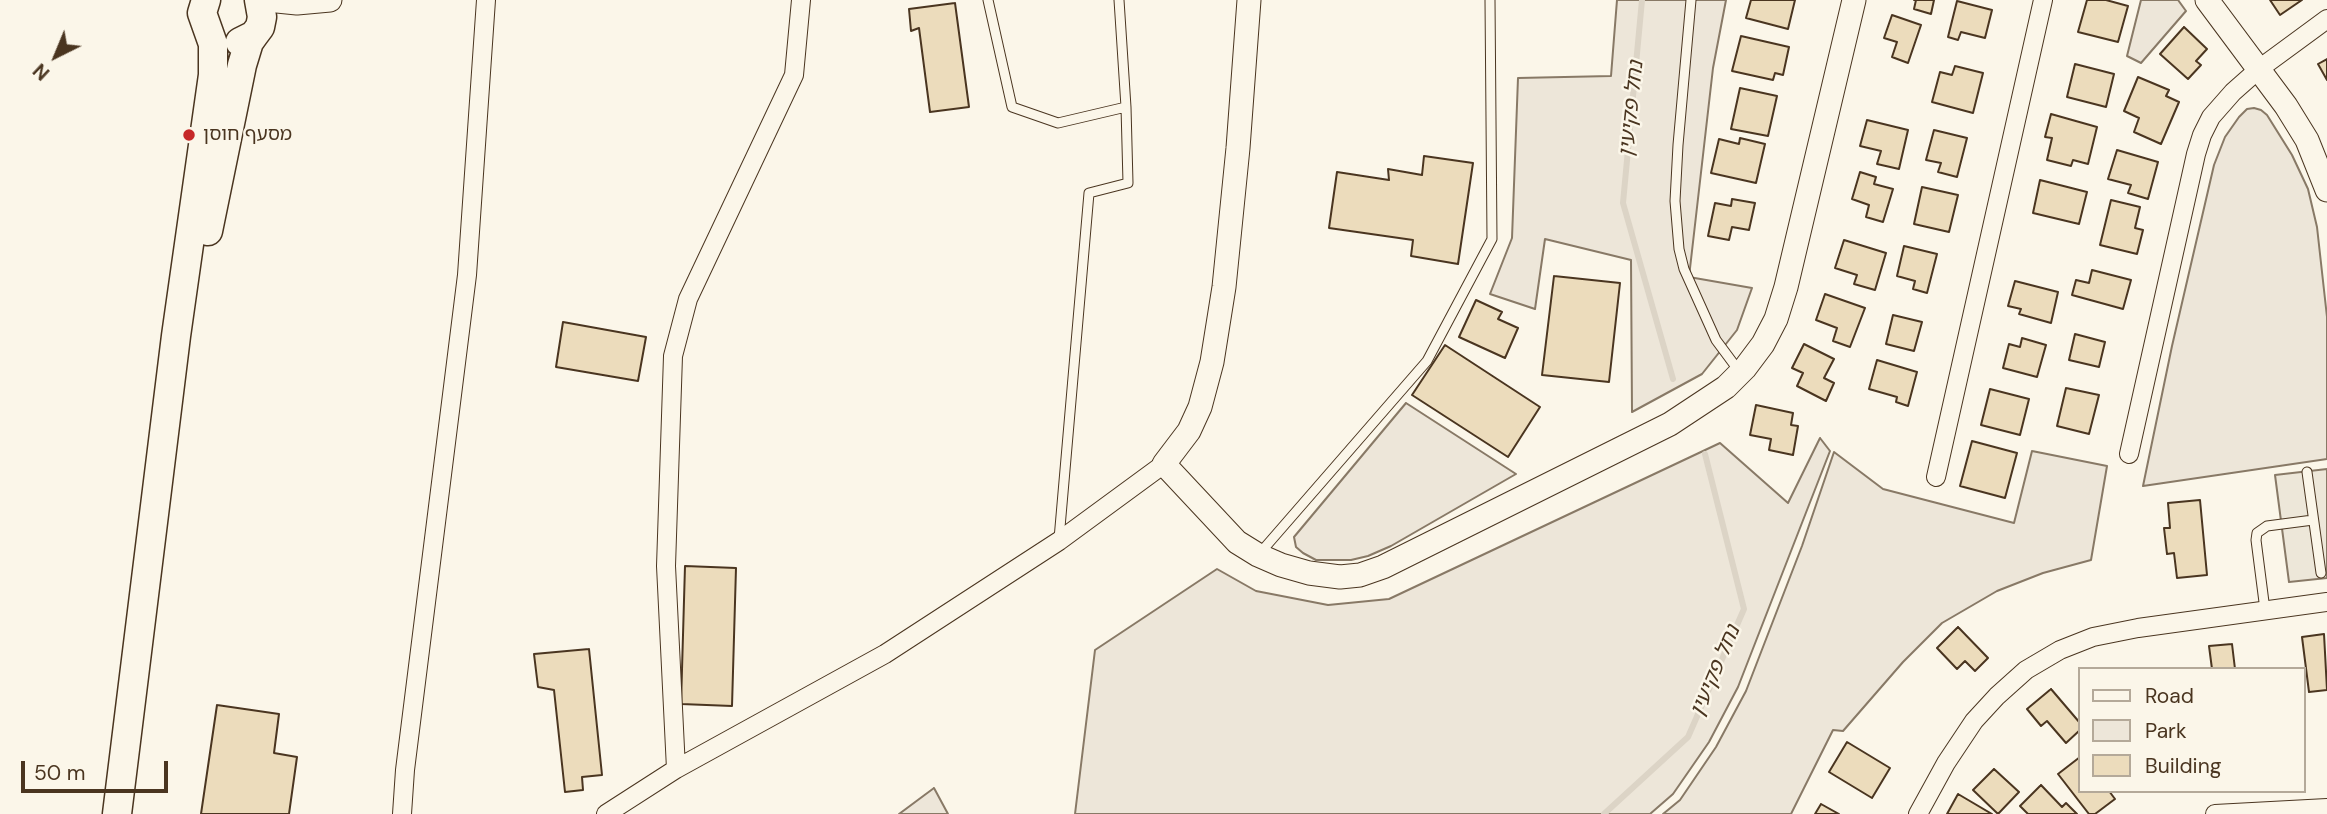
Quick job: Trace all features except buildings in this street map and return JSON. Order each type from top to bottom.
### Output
[{"type":"main road","points":[[206,0],[202,13],[204,23],[216,39],[236,43],[246,41],[260,15]]},
{"type":"main road","points":[[135,814],[197,286],[242,65],[260,15]]},
{"type":"main road","points":[[117,814],[180,309],[213,75],[209,32]]},
{"type":"street","points":[[260,15],[297,3],[330,0]]},
{"type":"street","points":[[402,814],[408,743],[467,275],[486,0]]},
{"type":"street","points":[[676,769],[666,566],[673,356],[688,299],[794,75],[801,0]]},
{"type":"street","points":[[606,814],[676,769],[885,654],[1059,541],[1164,464],[1189,431],[1200,407],[1212,362],[1224,287],[1249,0]]},
{"type":"street","points":[[1164,464],[1237,542],[1258,555],[1281,565],[1340,577],[1360,575],[1670,424],[1726,387],[1741,373],[1763,344],[1776,319],[1786,288],[1854,0]]},
{"type":"street","points":[[1936,477],[2043,0]]},
{"type":"street","points":[[2207,0],[2259,69],[2307,140],[2327,190]]},
{"type":"street","points":[[2129,454],[2199,144],[2211,117],[2233,92],[2259,69],[2327,19]]},
{"type":"street","points":[[1917,814],[1945,763],[1975,721],[1997,696],[2026,670],[2060,650],[2093,638],[2138,628],[2327,602]]},
{"type":"street","points":[[2215,814],[2327,808]]},
{"type":"lane","points":[[988,0],[1012,107],[1058,123],[1126,107]]},
{"type":"lane","points":[[1059,541],[1088,193],[1128,183],[1119,0]]},
{"type":"lane","points":[[1258,555],[1427,361],[1492,239],[1490,0]]},
{"type":"lane","points":[[1690,0],[1675,201],[1679,249],[1684,269],[1716,340],[1741,373]]},
{"type":"lane","points":[[2307,472],[2321,573]]},
{"type":"lane","points":[[2265,610],[2256,540],[2258,533],[2267,526],[2313,520]]},
{"type":"green space","points":[[1617,0],[1726,0],[1713,68],[1689,277],[1752,288],[1737,330],[1702,374],[1632,412],[1631,260],[1545,239],[1535,309],[1490,294],[1512,238],[1518,78],[1611,76]]},
{"type":"green space","points":[[2141,0],[2178,0],[2186,11],[2141,63],[2127,56]]},
{"type":"green space","points":[[2254,108],[2267,115],[2292,155],[2308,189],[2317,227],[2327,317],[2327,459],[2143,486],[2214,165],[2225,137],[2239,117],[2247,109]]},
{"type":"green space","points":[[1406,403],[1516,474],[1391,546],[1368,556],[1351,560],[1316,560],[1303,553],[1296,547],[1294,537]]},
{"type":"green space","points":[[1820,438],[1830,451],[1738,687],[1709,742],[1673,794],[1650,814],[1075,814],[1095,650],[1217,569],[1256,591],[1328,605],[1389,599],[1720,443],[1788,503]]},
{"type":"green space","points":[[2032,451],[2107,466],[2091,560],[2043,573],[1997,591],[1942,623],[1903,662],[1843,731],[1833,730],[1791,814],[1663,814],[1680,800],[1716,747],[1746,691],[1802,546],[1834,452],[1883,489],[2014,523]]},
{"type":"green space","points":[[934,788],[948,814],[899,814]]},
{"type":"shaded area","points":[[2327,469],[2327,578],[2289,582],[2275,475]]},
{"type":"waterway","name":"נחל פקיעין","points":[[1642,0],[1623,203],[1673,379]]},
{"type":"waterway","name":"נחל פקיעין","points":[[1604,814],[1688,737],[1744,609],[1705,454]]},
{"type":"place","name":"מסעף חוסן","points":[[189,135]]}]
